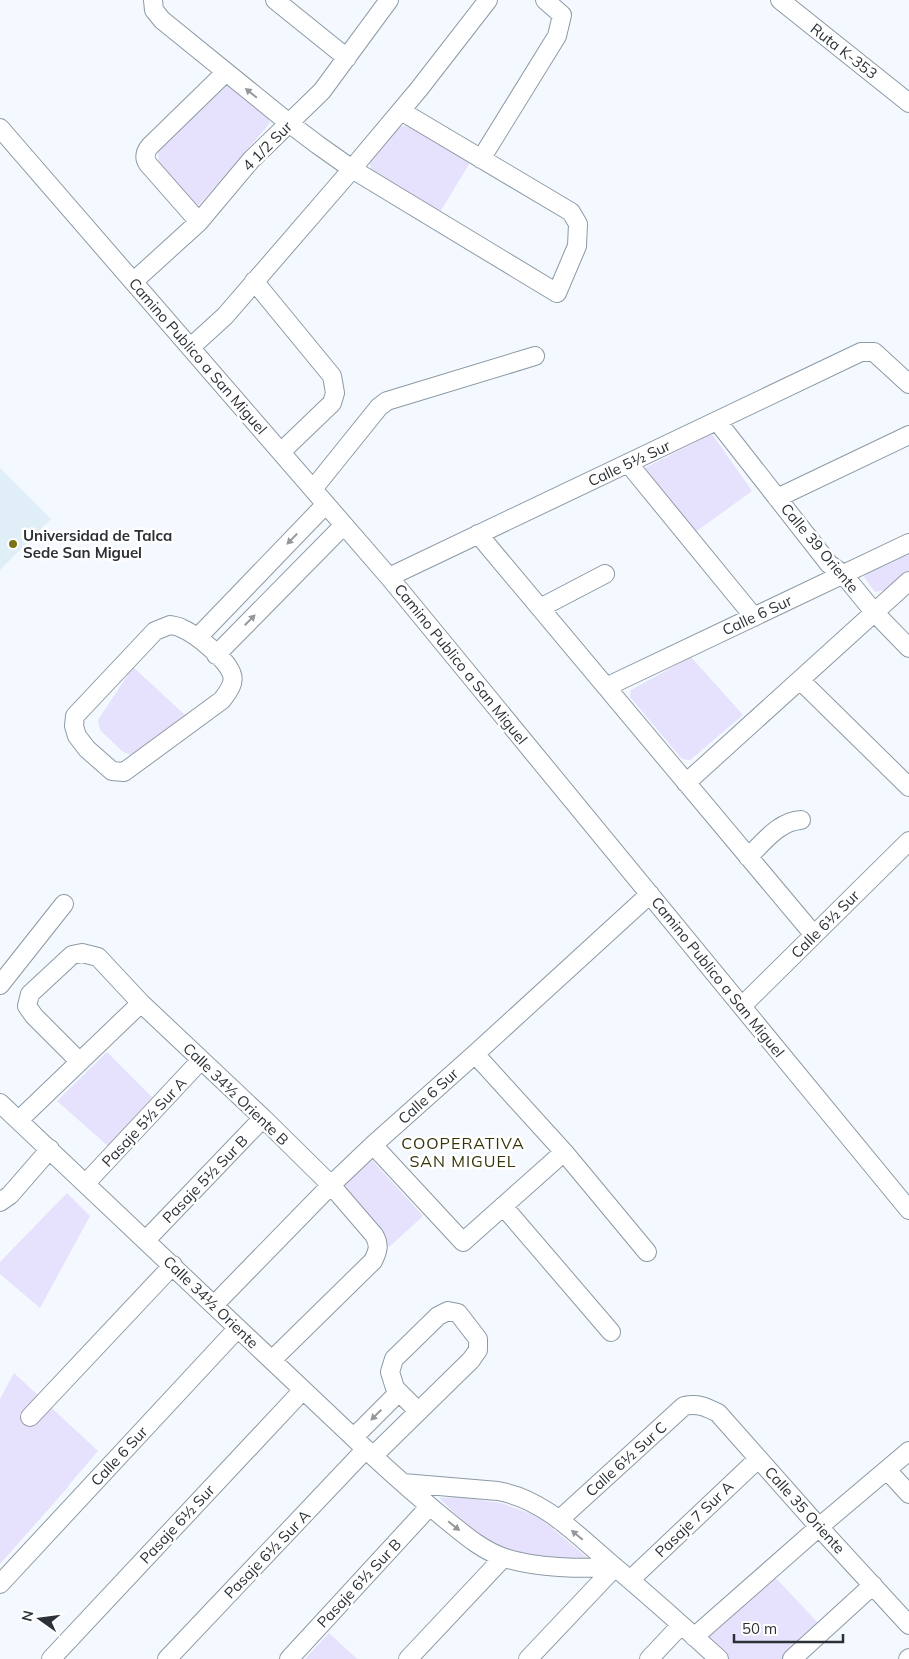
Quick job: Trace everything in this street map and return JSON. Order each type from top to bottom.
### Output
[{"type":"street","points":[[153,0],[154,10],[158,15],[289,123],[352,169],[557,293],[577,246],[578,224],[570,212],[400,111]]},
{"type":"street","points":[[275,0],[347,58]]},
{"type":"street","name":"4 1/2 Sur","points":[[134,281],[199,222],[251,160],[322,91],[389,0]]},
{"type":"street","points":[[191,348],[225,316],[352,169],[488,0]]},
{"type":"street","points":[[481,159],[557,36],[562,15],[546,0]]},
{"type":"street","name":"Ruta K-353","points":[[780,0],[909,102]]},
{"type":"street","points":[[199,222],[148,164],[145,156],[150,146],[226,72]]},
{"type":"street","name":"Camino Publico a San Miguel","points":[[0,128],[389,577],[909,1210]]},
{"type":"street","points":[[254,281],[332,376],[335,393],[332,403],[281,452]]},
{"type":"street","name":"Calle 5½ Sur","points":[[389,577],[861,352],[869,351],[877,354],[909,384]]},
{"type":"street","points":[[313,489],[379,407],[387,401],[535,356]]},
{"type":"street","name":"Calle 39 Oriente","points":[[717,421],[830,564],[843,574],[874,612],[909,648]]},
{"type":"street","points":[[777,498],[909,435]]},
{"type":"street","points":[[628,463],[754,617]]},
{"type":"street","points":[[198,637],[326,504]]},
{"type":"street","points":[[216,655],[344,525]]},
{"type":"street","points":[[478,534],[814,935]]},
{"type":"street","name":"Calle 6 Sur","points":[[606,687],[909,543]]},
{"type":"street","points":[[540,608],[605,574]]},
{"type":"street","points":[[686,783],[909,581]]},
{"type":"street","points":[[170,625],[181,628],[198,637],[216,655],[226,665],[233,677],[231,688],[222,700],[124,772],[112,771],[87,749],[77,736],[74,726],[75,716],[155,631],[170,625]]},
{"type":"street","points":[[800,680],[909,787]]},
{"type":"street","points":[[748,857],[780,827],[790,822],[801,820]]},
{"type":"street","name":"Calle 6½ Sur","points":[[742,1006],[909,841]]},
{"type":"street","name":"Calle 6 Sur","points":[[214,1305],[331,1185],[373,1145],[650,894]]},
{"type":"street","points":[[0,985],[64,904]]},
{"type":"street","name":"Calle 34½ Oriente B","points":[[79,1061],[34,1016],[27,1006],[30,994],[72,955],[82,953],[98,957],[141,1003],[331,1185],[374,1235],[378,1243],[378,1252],[372,1261],[272,1360]]},
{"type":"street","points":[[20,1120],[141,1003]]},
{"type":"street","points":[[475,1054],[564,1152],[648,1252]]},
{"type":"street","name":"Pasaje 5½ Sur A","points":[[86,1183],[201,1060]]},
{"type":"street","name":"Calle 34½ Oriente","points":[[0,1103],[364,1448],[474,1542],[503,1558],[534,1564],[600,1568],[615,1567]]},
{"type":"street","name":"Pasaje 5½ Sur B","points":[[146,1240],[263,1118]]},
{"type":"street","points":[[373,1145],[463,1242],[564,1152]]},
{"type":"street","points":[[0,1202],[10,1195],[50,1149]]},
{"type":"street","points":[[503,1206],[611,1332]]},
{"type":"street","points":[[30,1417],[173,1265]]},
{"type":"street","points":[[364,1448],[418,1411],[471,1360],[478,1350],[478,1339],[458,1313],[448,1311],[438,1316],[394,1359],[390,1372],[395,1388],[418,1411]]},
{"type":"street","name":"Calle 6 Sur","points":[[0,1584],[238,1328]]},
{"type":"street","name":"Pasaje 6½ Sur","points":[[51,1659],[304,1390]]},
{"type":"street","points":[[364,1448],[399,1392]]},
{"type":"street","name":"Calle 35 Oriente","points":[[695,1404],[705,1406],[718,1413],[909,1625]]},
{"type":"street","name":"Calle 6½ Sur C","points":[[559,1520],[684,1406],[695,1404]]},
{"type":"street","name":"Pasaje 6½ Sur A","points":[[167,1659],[364,1448]]},
{"type":"street","points":[[694,1637],[909,1451]]},
{"type":"street","name":"Pasaje 7 Sur A","points":[[630,1580],[758,1459]]},
{"type":"street","points":[[887,1470],[909,1494]]},
{"type":"street","points":[[403,1483],[509,1493],[532,1502],[559,1520],[615,1567],[719,1659]]},
{"type":"street","name":"Pasaje 6½ Sur B","points":[[288,1659],[430,1506]]},
{"type":"street","points":[[408,1659],[503,1558]]},
{"type":"street","points":[[528,1659],[615,1567]]},
{"type":"street","points":[[792,1659],[873,1585]]},
{"type":"street","points":[[649,1659],[681,1624]]},
{"type":"shaded area","points":[[228,84],[268,116],[270,123],[198,206],[191,206],[159,166],[158,152],[220,85]]},
{"type":"shaded area","points":[[406,125],[471,161],[440,212],[372,172],[369,161],[397,128]]},
{"type":"shaded area","points":[[712,434],[752,491],[694,533],[639,471]]},
{"type":"shaded area","name":"Universidad de Talca Sede San Miguel","points":[[0,468],[51,519],[0,570]]},
{"type":"shaded area","points":[[909,551],[909,570],[886,590],[875,592],[864,577],[867,570]]},
{"type":"shaded area","points":[[691,657],[743,715],[690,760],[682,759],[630,697],[631,690]]},
{"type":"shaded area","points":[[133,667],[185,715],[132,755],[123,752],[100,730],[98,720]]},
{"type":"shaded area","points":[[107,1052],[152,1097],[108,1146],[57,1101]]},
{"type":"shaded area","points":[[371,1159],[423,1216],[389,1247],[336,1191]]},
{"type":"shaded area","points":[[67,1193],[90,1216],[40,1308],[0,1274],[0,1262]]},
{"type":"shaded area","points":[[14,1373],[98,1451],[0,1564],[0,1399]]},
{"type":"shaded area","points":[[459,1497],[501,1503],[539,1517],[590,1560],[533,1556],[512,1552],[500,1547],[478,1533],[439,1498]]},
{"type":"shaded area","points":[[770,1572],[822,1627],[787,1659],[724,1659],[700,1640]]},
{"type":"shaded area","points":[[329,1633],[357,1659],[305,1659]]},
{"type":"place","name":"Universidad de Talca Sede San Miguel","points":[[13,544]]},
{"type":"district","name":"COOPERATIVA SAN MIGUEL","points":[[463,1152]]}]
